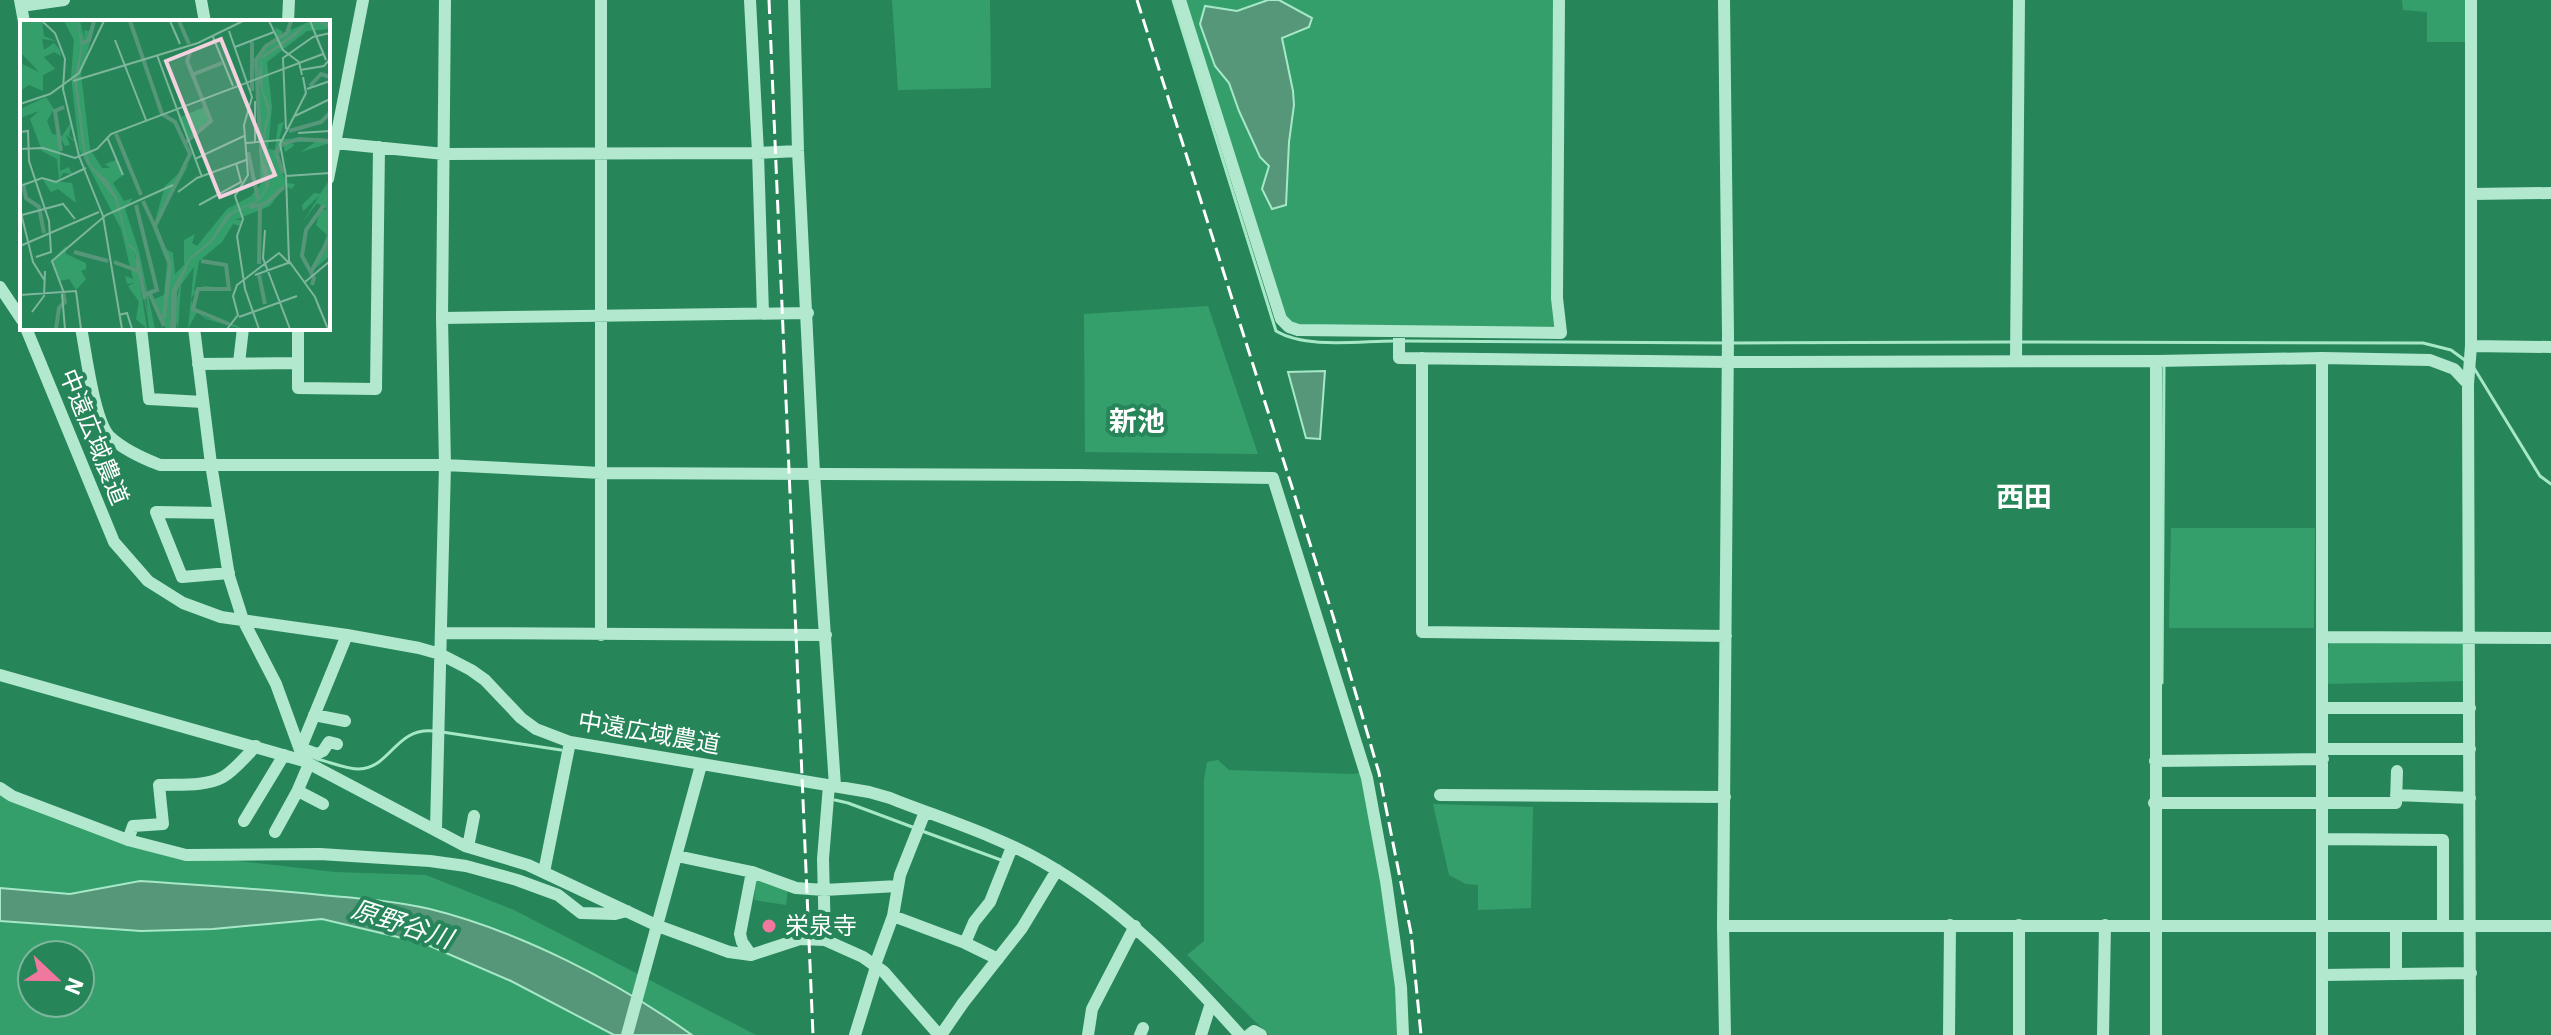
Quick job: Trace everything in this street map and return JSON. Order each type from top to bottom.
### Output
[{"type":"street","points":[[21,3],[64,0]]},
{"type":"street","points":[[201,0],[205,20]]},
{"type":"street","points":[[288,20],[289,0]]},
{"type":"street","points":[[330,169],[335,143],[334,122],[363,0]]},
{"type":"street","points":[[436,829],[445,465],[442,318],[445,0]]},
{"type":"street","points":[[601,0],[601,635]]},
{"type":"street","points":[[750,0],[763,314]]},
{"type":"street","points":[[794,0],[798,151],[832,786],[823,859],[825,940]]},
{"type":"street","points":[[1180,0],[1281,319],[1289,327],[1298,330],[1561,333]]},
{"type":"street","points":[[1559,0],[1557,298],[1562,360]]},
{"type":"street","points":[[1724,0],[1728,335],[1723,926],[1725,1035]]},
{"type":"street","points":[[2016,359],[2019,0]]},
{"type":"street","points":[[2470,1035],[2468,384],[2471,346],[2471,0]]},
{"type":"street","points":[[335,143],[444,154],[798,151]]},
{"type":"street","points":[[298,330],[298,388],[376,389],[379,147]]},
{"type":"street","points":[[2471,194],[2551,193]]},
{"type":"street","points":[[0,287],[20,317]]},
{"type":"street","points":[[442,318],[808,313]]},
{"type":"street","name":"中遠広域農道","points":[[27,330],[105,523],[124,556],[148,581],[174,599],[210,614],[347,635],[440,654],[485,680],[521,718],[536,729],[570,742],[890,798],[1012,847],[1057,870],[1135,926],[1186,975],[1240,1035]]},
{"type":"street","points":[[81,330],[95,403],[108,435],[136,456],[160,465],[445,465],[601,473],[1273,478],[1367,778],[1389,896],[1401,987],[1403,1035]]},
{"type":"street","points":[[141,330],[149,399],[203,402]]},
{"type":"street","points":[[194,330],[229,573],[243,620],[276,684],[303,756],[468,847],[544,872],[658,926],[729,952],[751,955],[800,939],[825,940],[884,972],[940,1035],[1022,928],[1057,870]]},
{"type":"street","points":[[239,363],[243,330]]},
{"type":"street","points":[[1399,332],[1399,358],[2430,360],[2454,369],[2468,384]]},
{"type":"street","points":[[2471,346],[2551,347]]},
{"type":"street","points":[[1422,358],[1422,632],[1726,636]]},
{"type":"street","points":[[2322,358],[2322,1035]]},
{"type":"street","points":[[2156,361],[2160,761],[2156,1035]]},
{"type":"street","points":[[198,364],[298,363]]},
{"type":"street","points":[[219,513],[156,512],[182,577],[229,573]]},
{"type":"street","points":[[443,633],[826,635]]},
{"type":"street","points":[[275,832],[298,791],[314,715],[347,635]]},
{"type":"street","points":[[2323,637],[2551,638]]},
{"type":"street","points":[[0,675],[284,755],[317,754],[329,742],[337,744]]},
{"type":"street","points":[[2323,708],[2470,708]]},
{"type":"street","points":[[314,715],[345,721]]},
{"type":"street","points":[[544,872],[570,742]]},
{"type":"street","points":[[128,840],[133,826],[163,824],[159,785],[219,779],[256,746]]},
{"type":"street","points":[[2160,761],[2470,749]]},
{"type":"street","points":[[244,821],[284,755]]},
{"type":"street","points":[[627,1035],[701,765]]},
{"type":"street","points":[[2160,803],[2396,803],[2397,771]]},
{"type":"street","points":[[0,788],[12,796],[128,840],[186,855],[320,854],[430,861],[466,866],[517,880],[558,895],[581,913],[627,911]]},
{"type":"street","points":[[298,791],[323,804]]},
{"type":"street","points":[[1440,795],[1725,797]]},
{"type":"street","points":[[2396,795],[2470,798]]},
{"type":"street","points":[[855,1035],[893,916],[900,875],[925,812]]},
{"type":"street","points":[[468,847],[474,816]]},
{"type":"street","points":[[2323,839],[2443,840],[2443,926]]},
{"type":"street","points":[[965,943],[974,922],[990,902],[1012,847]]},
{"type":"street","points":[[677,856],[752,872],[796,888],[824,890],[898,886]]},
{"type":"street","points":[[751,955],[740,934],[752,872]]},
{"type":"street","points":[[893,916],[998,959]]},
{"type":"street","points":[[1949,1035],[1950,925]]},
{"type":"street","points":[[2019,925],[2019,1035]]},
{"type":"street","points":[[2103,1035],[2105,925]]},
{"type":"street","points":[[1088,1035],[1092,1009],[1135,926]]},
{"type":"street","points":[[1723,926],[2551,926]]},
{"type":"street","points":[[2396,926],[2396,974]]},
{"type":"street","points":[[2322,975],[2471,973]]},
{"type":"street","points":[[1201,1035],[1211,1003]]},
{"type":"street","points":[[1249,1035],[1254,1031],[1261,1035]]},
{"type":"shaded area","points":[[892,0],[990,0],[991,88],[898,90]]},
{"type":"shaded area","points":[[1181,0],[1560,0],[1561,327],[1298,330],[1286,324]]},
{"type":"shaded area","points":[[2402,0],[2466,0],[2465,42],[2427,42],[2427,12],[2403,10]]},
{"type":"shaded area","points":[[1208,306],[1258,454],[1085,452],[1084,314]]},
{"type":"shaded area","points":[[2171,528],[2315,528],[2314,628],[2169,628]]},
{"type":"shaded area","points":[[2470,642],[2470,681],[2323,684],[2329,643]]},
{"type":"shaded area","points":[[1218,760],[1229,770],[1365,772],[1403,1035],[1269,1035],[1187,955],[1204,941],[1204,780],[1207,762]]},
{"type":"shaded area","points":[[0,788],[186,855],[335,872],[426,875],[514,910],[756,1035],[0,1035]]},
{"type":"shaded area","points":[[1433,804],[1533,807],[1531,908],[1478,910],[1478,885],[1466,884],[1449,875]]},
{"type":"shaded area","points":[[756,879],[788,888],[786,905],[754,900]]},
{"type":"water","points":[[1268,0],[1279,0],[1312,18],[1309,27],[1282,38],[1294,105],[1286,205],[1272,209],[1262,189],[1269,166],[1260,157],[1229,83],[1215,66],[1200,24],[1205,6],[1237,11]]},
{"type":"water","points":[[1325,371],[1320,439],[1306,438],[1288,372]]},
{"type":"water","name":"原野谷川","points":[[140,881],[363,899],[430,909],[498,931],[567,960],[632,996],[692,1035],[614,1035],[511,981],[423,943],[322,919],[213,929],[141,931],[0,921],[0,888],[70,894]]},
{"type":"waterway","points":[[1173,0],[1276,331],[1288,337],[1317,342],[1394,341]]},
{"type":"waterway","points":[[1402,341],[1726,343]]},
{"type":"waterway","points":[[1734,343],[2014,342]]},
{"type":"waterway","points":[[2022,342],[2423,343],[2451,350],[2466,361]]},
{"type":"waterway","points":[[2162,683],[2164,363]]},
{"type":"waterway","points":[[2474,368],[2540,476],[2551,484]]},
{"type":"waterway","points":[[317,759],[354,769],[370,767],[410,735],[434,731]]},
{"type":"waterway","points":[[442,732],[561,750]]},
{"type":"waterway","points":[[835,800],[915,828]]},
{"type":"waterway","points":[[922,831],[1001,860]]},
{"type":"railway","points":[[769,0],[813,1035]]},
{"type":"railway","points":[[1137,0],[1333,616],[1379,773],[1411,933],[1421,1035]]},
{"type":"place","name":"栄泉寺","points":[[769,926]]},
{"type":"district","name":"新池","points":[[1137,421]]},
{"type":"district","name":"西田","points":[[2024,497]]}]
